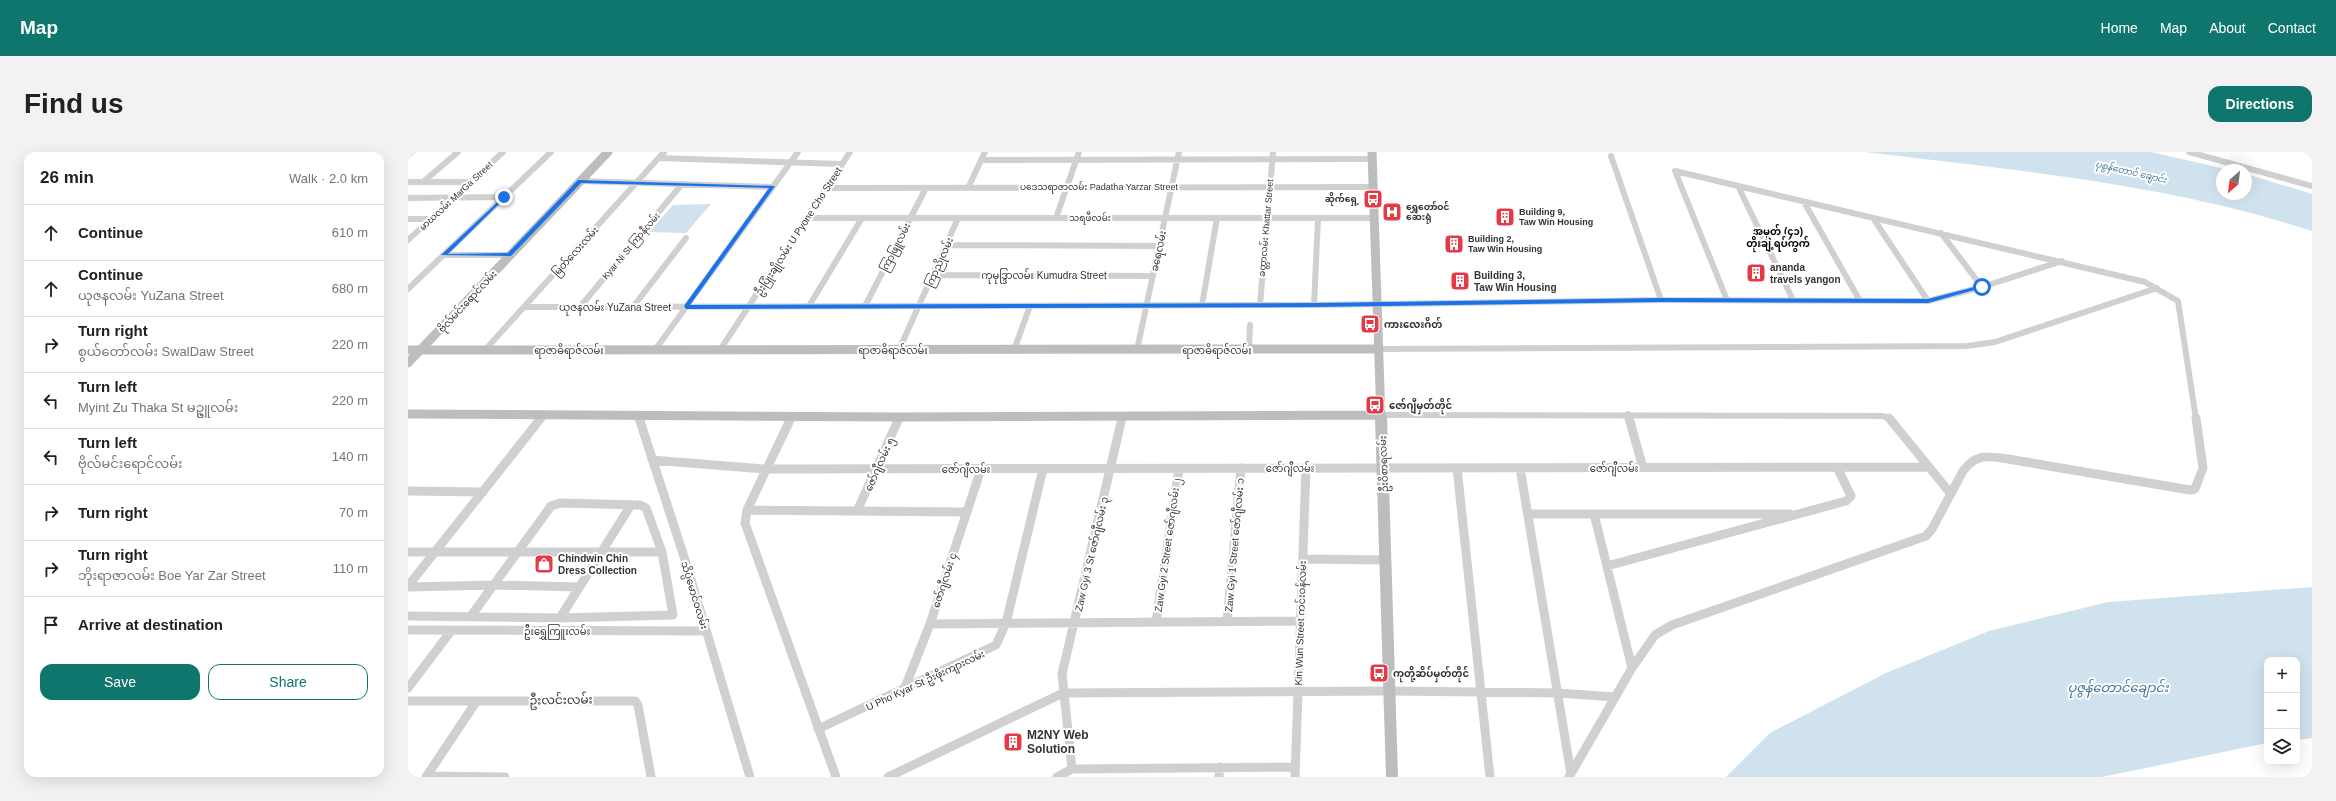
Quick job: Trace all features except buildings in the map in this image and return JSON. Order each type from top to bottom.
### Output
[{"type":"street","points":[[408,155],[412,152]]},
{"type":"street","points":[[423,182],[458,152]]},
{"type":"street","name":"မာဃလမ်း MarGa Street","points":[[408,240],[503,152]]},
{"type":"street","points":[[408,289],[550,152]]},
{"type":"street","name":"ဗိုလ်မင်းရောင်လမ်း","points":[[412,356],[608,152]]},
{"type":"street","name":"မြတ်လေးလမ်း","points":[[485,350],[664,152]]},
{"type":"street","points":[[655,350],[798,152]]},
{"type":"street","name":"ဦးပြုံးချိုလမ်း U Pyone Cho Street","points":[[720,350],[850,152]]},
{"type":"street","points":[[968,188],[985,152]]},
{"type":"street","points":[[1030,160],[1034,152]]},
{"type":"street","points":[[1056,218],[1078,152]]},
{"type":"street","name":"ခရေလမ်း","points":[[1137,350],[1179,152]]},
{"type":"street","name":"ခတ္တာလမ်း Khattar Street","points":[[1260,305],[1273,152]]},
{"type":"street","points":[[1318,160],[1319,152]]},
{"type":"street","points":[[2189,152],[2312,186]]},
{"type":"street","points":[[981,160],[1318,160],[1372,156]]},
{"type":"street","name":"ဦးဝိစာရလမ်း","points":[[1372,156],[1378,350],[1384,468],[1388,691],[1392,777]]},
{"type":"street","points":[[1611,156],[1660,300]]},
{"type":"street","points":[[659,158],[791,161],[842,164]]},
{"type":"street","points":[[1570,776],[1632,668],[1656,635],[1672,625],[1926,536],[1951,494],[1964,468],[1974,459],[1980,457],[2008,460],[2190,490],[2195,489],[2202,472],[2201,451],[2189,384],[2178,301],[2157,288],[2120,275],[1675,171],[1728,300]]},
{"type":"street","points":[[408,182],[471,182]]},
{"type":"street","points":[[580,182],[773,187]]},
{"type":"street","name":"Kyar Ni St ကြာနီလမ်း","points":[[580,307],[682,184]]},
{"type":"street","points":[[1738,186],[1793,300]]},
{"type":"street","name":"ပဒေသရာဇာလမ်း Padatha Yarzar Street","points":[[826,188],[1373,187]]},
{"type":"street","name":"ကြာဖြူလမ်း","points":[[865,306],[926,188]]},
{"type":"street","points":[[408,198],[504,197]]},
{"type":"street","points":[[1804,202],[1860,301]]},
{"type":"street","name":"သရဖီလမ်း","points":[[807,218],[1374,218]]},
{"type":"street","points":[[809,306],[862,218]]},
{"type":"street","name":"ကြာညိုလမ်း","points":[[899,350],[934,275],[958,218]]},
{"type":"street","points":[[1202,305],[1217,218]]},
{"type":"street","points":[[1314,305],[1318,218]]},
{"type":"street","points":[[1873,218],[1928,301]]},
{"type":"street","points":[[408,219],[431,219]]},
{"type":"street","points":[[1941,233],[1982,287]]},
{"type":"street","points":[[632,307],[686,238]]},
{"type":"street","points":[[947,245],[1159,246]]},
{"type":"street","points":[[443,255],[510,255]]},
{"type":"street","name":"ယုဇနလမ်း YuZana Street","points":[[525,307],[1314,305],[1660,300],[1928,301],[1982,287],[2062,261]]},
{"type":"street","name":"ကုမုဒ္ဒြာလမ်း Kumudra Street","points":[[934,275],[1153,276]]},
{"type":"street","points":[[1378,350],[1967,346],[1996,342],[2157,288]]},
{"type":"street","points":[[1014,350],[1030,306]]},
{"type":"street","points":[[1249,350],[1250,325]]},
{"type":"street","name":"ရာဇာဓိရာဇ်လမ်း","points":[[412,356],[485,350],[1378,350]]},
{"type":"street","points":[[408,414],[900,417],[1123,416],[1381,409],[1628,414],[1883,416],[1889,418],[1895,424],[1951,494]]},
{"type":"street","points":[[408,586],[544,414]]},
{"type":"street","points":[[1628,414],[1643,468]]},
{"type":"street","name":"သိပ္ပံမောင်ဝလမ်း","points":[[638,415],[750,777]]},
{"type":"street","points":[[792,416],[765,469],[747,510],[745,523],[836,777]]},
{"type":"street","name":"Zaw Gyi 3 St ဇော်ဂျီလမ်း ၃","points":[[1072,769],[1062,674],[1123,416]]},
{"type":"street","name":"ဇော်ဂျီလမ်း ၅","points":[[857,511],[900,417]]},
{"type":"street","name":"ဇော်ဂျီလမ်း","points":[[652,460],[765,469],[1928,467]]},
{"type":"street","points":[[1607,566],[1802,514],[1850,499],[1851,496],[1837,467]]},
{"type":"street","name":"Zaw Gyi 1 Street ဇော်ဂျီလမ်း ၁","points":[[1227,622],[1241,468]]},
{"type":"street","name":"Kin Wun Street ကင်းဝန်လမ်း","points":[[1295,772],[1306,468]]},
{"type":"street","points":[[1457,468],[1490,777]]},
{"type":"street","points":[[1520,468],[1529,514],[1570,776]]},
{"type":"street","name":"ဇော်ဂျီလမ်း ၄","points":[[904,690],[930,624],[981,469]]},
{"type":"street","name":"U Pho Kyar St ဦးဖိုးကျားလမ်း","points":[[818,729],[992,648],[1006,623],[1043,469]]},
{"type":"street","name":"Zaw Gyi 2 Street ဇော်ဂျီလမ်း ၂","points":[[1156,622],[1179,469]]},
{"type":"street","points":[[408,491],[483,492]]},
{"type":"street","points":[[408,616],[560,618],[673,615],[662,552],[646,508],[640,505],[560,503],[554,505],[517,552],[472,616]]},
{"type":"street","points":[[560,618],[631,505]]},
{"type":"street","points":[[747,510],[967,512]]},
{"type":"street","points":[[1529,514],[1802,514]]},
{"type":"street","points":[[1594,514],[1632,668]]},
{"type":"street","points":[[408,552],[662,552]]},
{"type":"street","points":[[1303,559],[1386,560]]},
{"type":"street","points":[[408,586],[494,585],[579,587]]},
{"type":"street","points":[[930,624],[1300,621]]},
{"type":"street","name":"ဦးရွှေကြူးလမ်း","points":[[408,630],[706,631]]},
{"type":"street","points":[[408,688],[450,631]]},
{"type":"street","points":[[888,777],[1063,693],[1388,691],[1480,694],[1558,693],[1615,697]]},
{"type":"street","name":"ဦးလင်းလမ်း","points":[[408,701],[635,701],[638,704],[651,777]]},
{"type":"street","points":[[427,776],[476,702]]},
{"type":"street","points":[[1057,777],[1072,769],[1295,772]]},
{"type":"street","points":[[427,776],[505,777]]},
{"type":"water","name":"ပုစွန်တောင် ချောင်း","points":[[1865,152],[2151,152],[2216,167],[2216,200],[2252,200],[2252,176],[2312,194],[2312,231],[2258,215],[2202,201],[2147,190],[1977,165]]},
{"type":"water","points":[[711,204],[686,233],[649,232],[673,205]]},
{"type":"water","name":"ပုဇွန်တောင်ချောင်း","points":[[2312,587],[2312,738],[2300,740],[2300,657],[2264,657],[2264,744],[2102,777],[1726,777],[1770,733],[1886,673],[1989,631],[2108,602]]},
{"type":"place","name":"ဆိုက်ရှေ့","points":[[1373,199]]},
{"type":"place","name":"ရွှေတော်ဝင် ဆေးရုံ","points":[[1392,212]]},
{"type":"place","name":"Building 9, Taw Win Housing","points":[[1505,217]]},
{"type":"place","name":"Building 2, Taw Win Housing","points":[[1454,244]]},
{"type":"place","name":"ananda travels yangon","points":[[1756,273]]},
{"type":"place","name":"Building 3, Taw Win Housing","points":[[1460,281]]},
{"type":"place","name":"ကားလေးဂိတ်","points":[[1370,324]]},
{"type":"place","name":"ဇော်ဂျီမှတ်တိုင်","points":[[1375,405]]},
{"type":"place","name":"Chindwin Chin Dress Collection","points":[[544,564]]},
{"type":"place","name":"ကုတို့ဆိပ်မှတ်တိုင်","points":[[1379,673]]},
{"type":"place","name":"M2NY Web Solution","points":[[1013,742]]},
{"type":"district","name":"အမှတ် (၄၁) တိုးချဲ့ရပ်ကွက်","points":[[1778,236]]},
{"type":"route","points":[[504,197],[443,255],[510,255],[580,182],[773,187],[686,307],[1314,305],[1449,301],[1928,301],[1941,299],[1982,287]]}]
